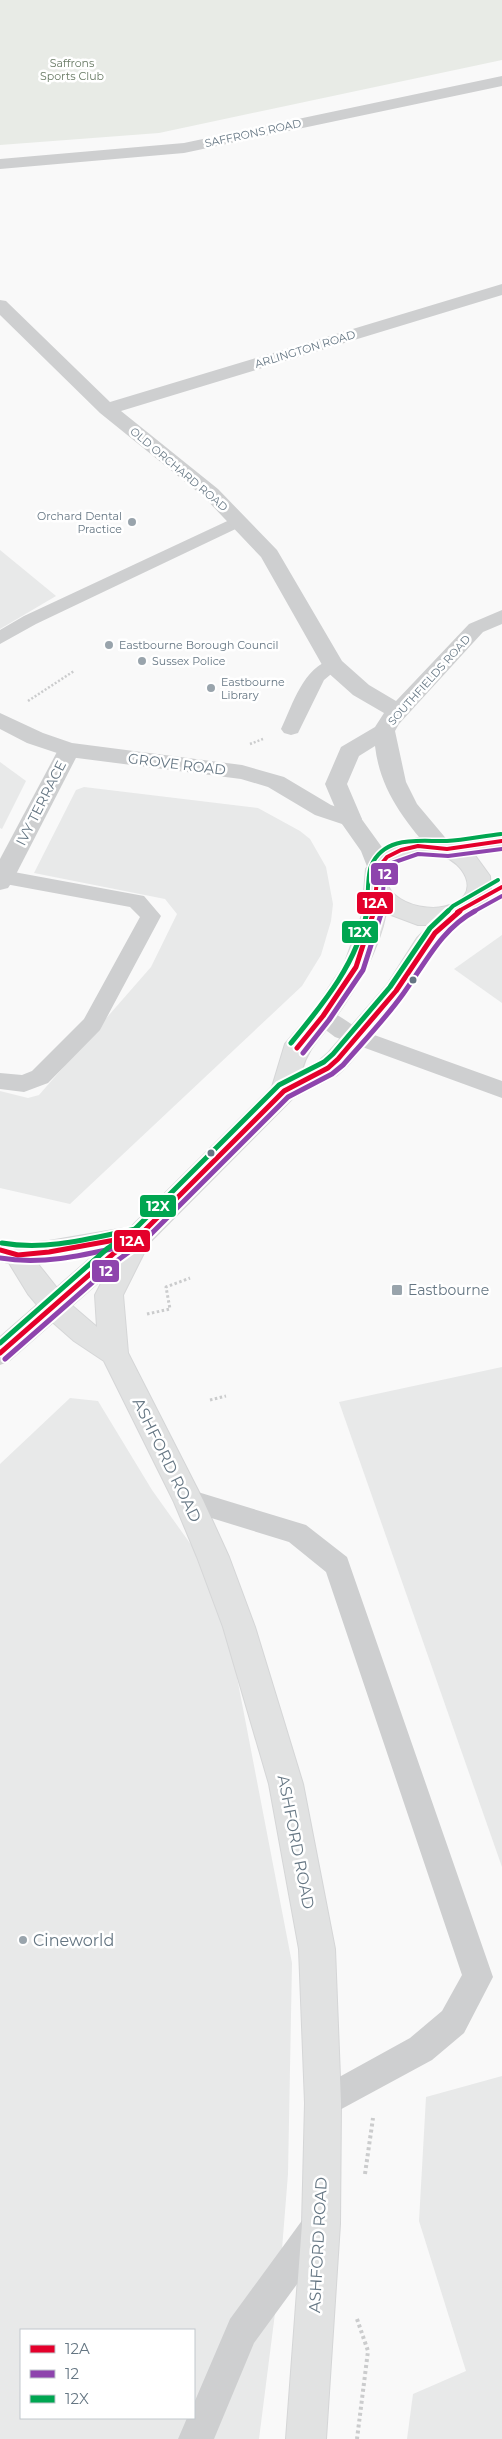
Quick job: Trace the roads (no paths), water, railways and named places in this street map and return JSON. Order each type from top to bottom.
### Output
[{"type":"main road","points":[[284,1090],[294,1051],[323,1016],[356,967],[374,915],[377,879],[387,857],[401,850],[418,846],[472,847],[502,841]]},
{"type":"main road","points":[[114,1353],[109,1295],[139,1236],[284,1090],[328,1068],[358,1038],[396,991],[426,944],[479,891],[480,880],[476,868],[466,858],[445,848]]},
{"type":"main road","points":[[377,879],[389,905],[409,915],[426,918],[442,917],[502,887]]},
{"type":"main road","points":[[9,1253],[49,1252],[139,1236]]},
{"type":"main road","points":[[9,1253],[54,1308],[91,1339],[114,1353]]},
{"type":"main road","name":"ASHFORD ROAD","points":[[114,1353],[188,1500],[213,1557],[239,1627],[286,1784],[317,1949],[323,2103],[321,2224],[306,2439]]},
{"type":"street","name":"SAFFRONS ROAD","points":[[0,164],[184,148],[502,81]]},
{"type":"street","name":"ARLINGTON ROAD","points":[[107,409],[502,289]]},
{"type":"street","name":"OLD ORCHARD ROAD","points":[[0,305],[107,409],[211,493],[270,554],[334,665],[361,690],[398,711]]},
{"type":"street","name":"SOUTHFIELDS ROAD","points":[[377,879],[372,850],[350,819],[336,784],[341,767],[349,752],[384,731],[398,711],[476,628],[502,616]]},
{"type":"street","name":"GROVE ROAD","points":[[0,720],[35,738],[69,750],[177,766],[255,774],[298,793],[323,810],[350,819]]},
{"type":"street","name":"SOUTHFIELDS ROAD","points":[[384,731],[386,758],[396,791],[418,822],[445,848]]},
{"type":"street","name":"IVY TERRACE","points":[[1,880],[69,750]]},
{"type":"street","points":[[0,1353],[54,1308],[113,1254],[139,1236]]},
{"type":"lane","points":[[0,638],[30,620],[238,521]]},
{"type":"lane","points":[[291,729],[316,676],[334,665]]},
{"type":"lane","points":[[0,1081],[24,1084],[40,1077],[92,1024],[150,916],[137,901],[1,880]]},
{"type":"lane","points":[[323,1016],[343,1031],[358,1038],[502,1090]]},
{"type":"lane","points":[[188,1500],[296,1533],[336,1565],[478,1977],[452,2022],[421,2049],[323,2103]]},
{"type":"lane","points":[[196,2439],[242,2331],[321,2224]]},
{"type":"place","name":"Orchard Dental Practice","points":[[132,522]]},
{"type":"place","name":"Eastbourne Borough Council","points":[[109,645]]},
{"type":"place","name":"Sussex Police","points":[[142,661]]},
{"type":"place","name":"Eastbourne Library","points":[[211,688]]},
{"type":"place","name":"Eastbourne","points":[[397,1290]]},
{"type":"place","name":"Cineworld","points":[[23,1940]]},
{"type":"park label","name":"Saffrons Sports Club","points":[[72,69]]}]
